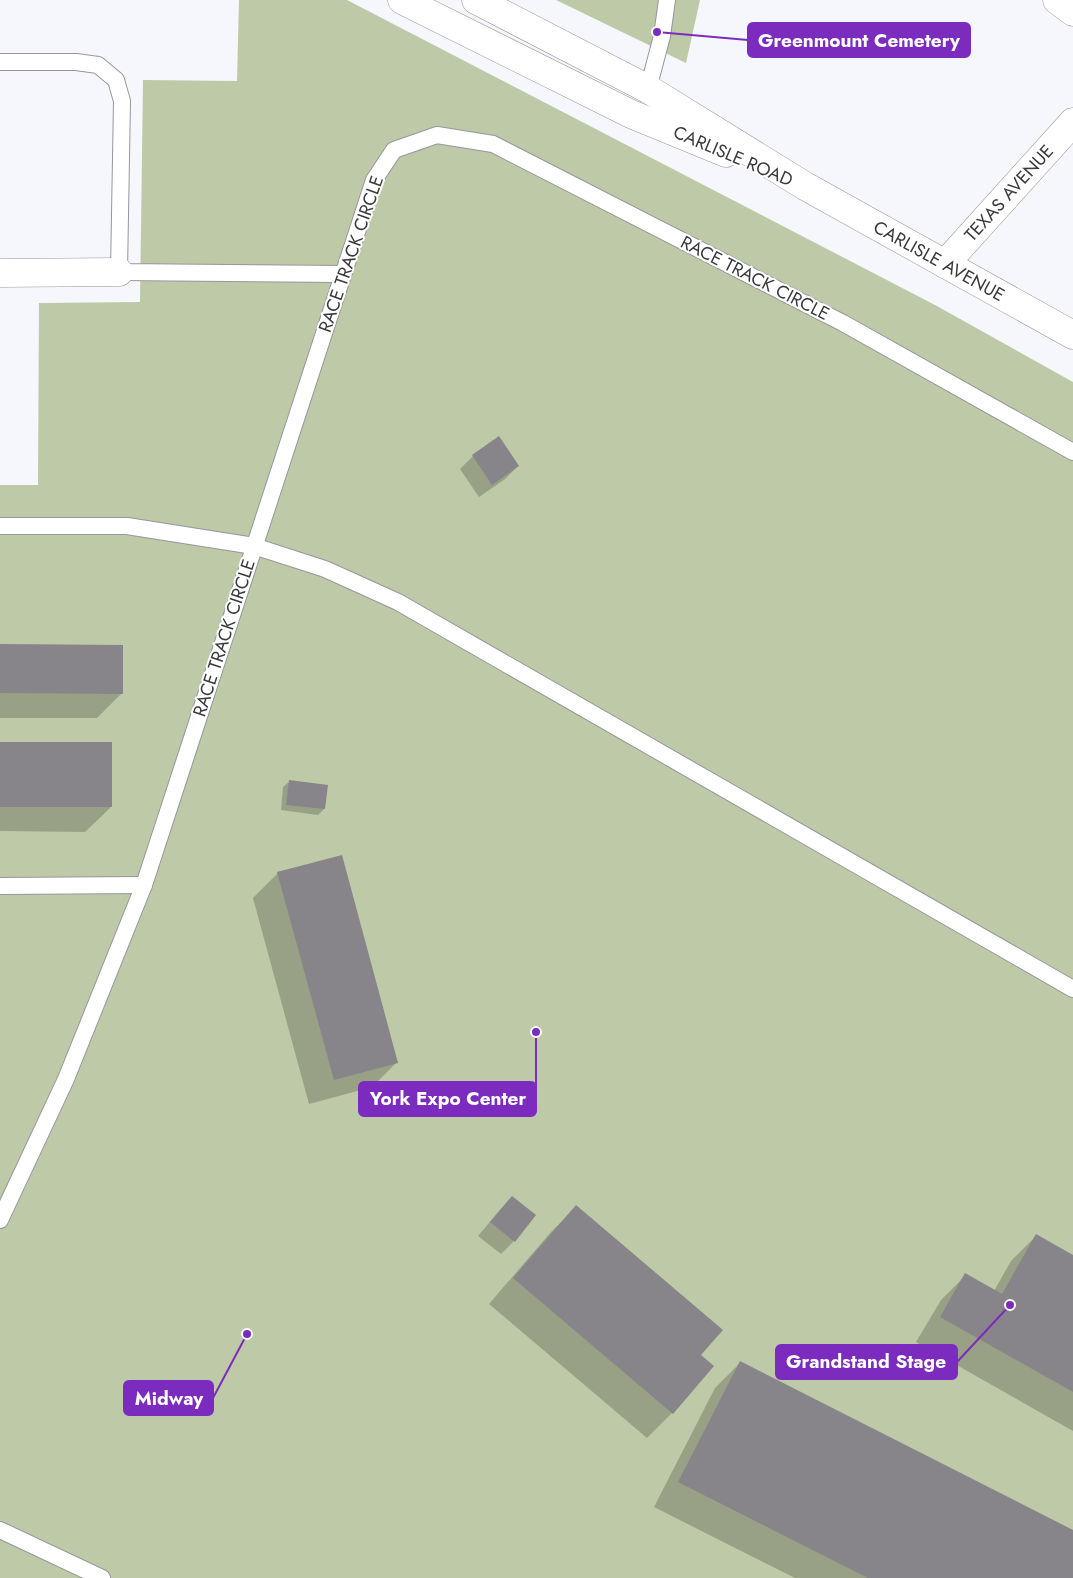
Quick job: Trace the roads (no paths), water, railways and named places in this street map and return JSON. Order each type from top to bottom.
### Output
[{"type":"main road","name":"CARLISLE ROAD","points":[[402,0],[631,114],[805,186]]},
{"type":"main road","name":"CARLISLE ROAD","points":[[476,0],[648,89],[805,186]]},
{"type":"main road","points":[[1057,0],[1073,12]]},
{"type":"main road","name":"TEXAS AVENUE","points":[[945,264],[1073,122]]},
{"type":"main road","name":"CARLISLE AVENUE","points":[[805,186],[1073,335]]},
{"type":"main road","points":[[0,273],[119,272]]},
{"type":"lane","points":[[648,89],[662,36],[667,0]]},
{"type":"lane","points":[[0,62],[76,62],[98,66],[116,80],[122,101],[119,272],[342,274]]},
{"type":"lane","name":"RACE TRACK CIRCLE","points":[[0,1220],[66,1079],[144,885],[342,274],[374,180],[394,150],[437,135],[493,144],[843,323],[1073,452]]},
{"type":"lane","points":[[0,526],[126,526],[254,546],[325,569],[398,602],[1073,989]]},
{"type":"lane","points":[[0,886],[144,885]]},
{"type":"lane","points":[[0,1530],[102,1578]]},
{"type":"place","name":"Greenmount Cemetery","points":[[657,32]]},
{"type":"place","name":"York Expo Center","points":[[536,1032]]},
{"type":"place","name":"Grandstand Stage","points":[[1010,1305]]},
{"type":"place","name":"Midway","points":[[247,1334]]}]
